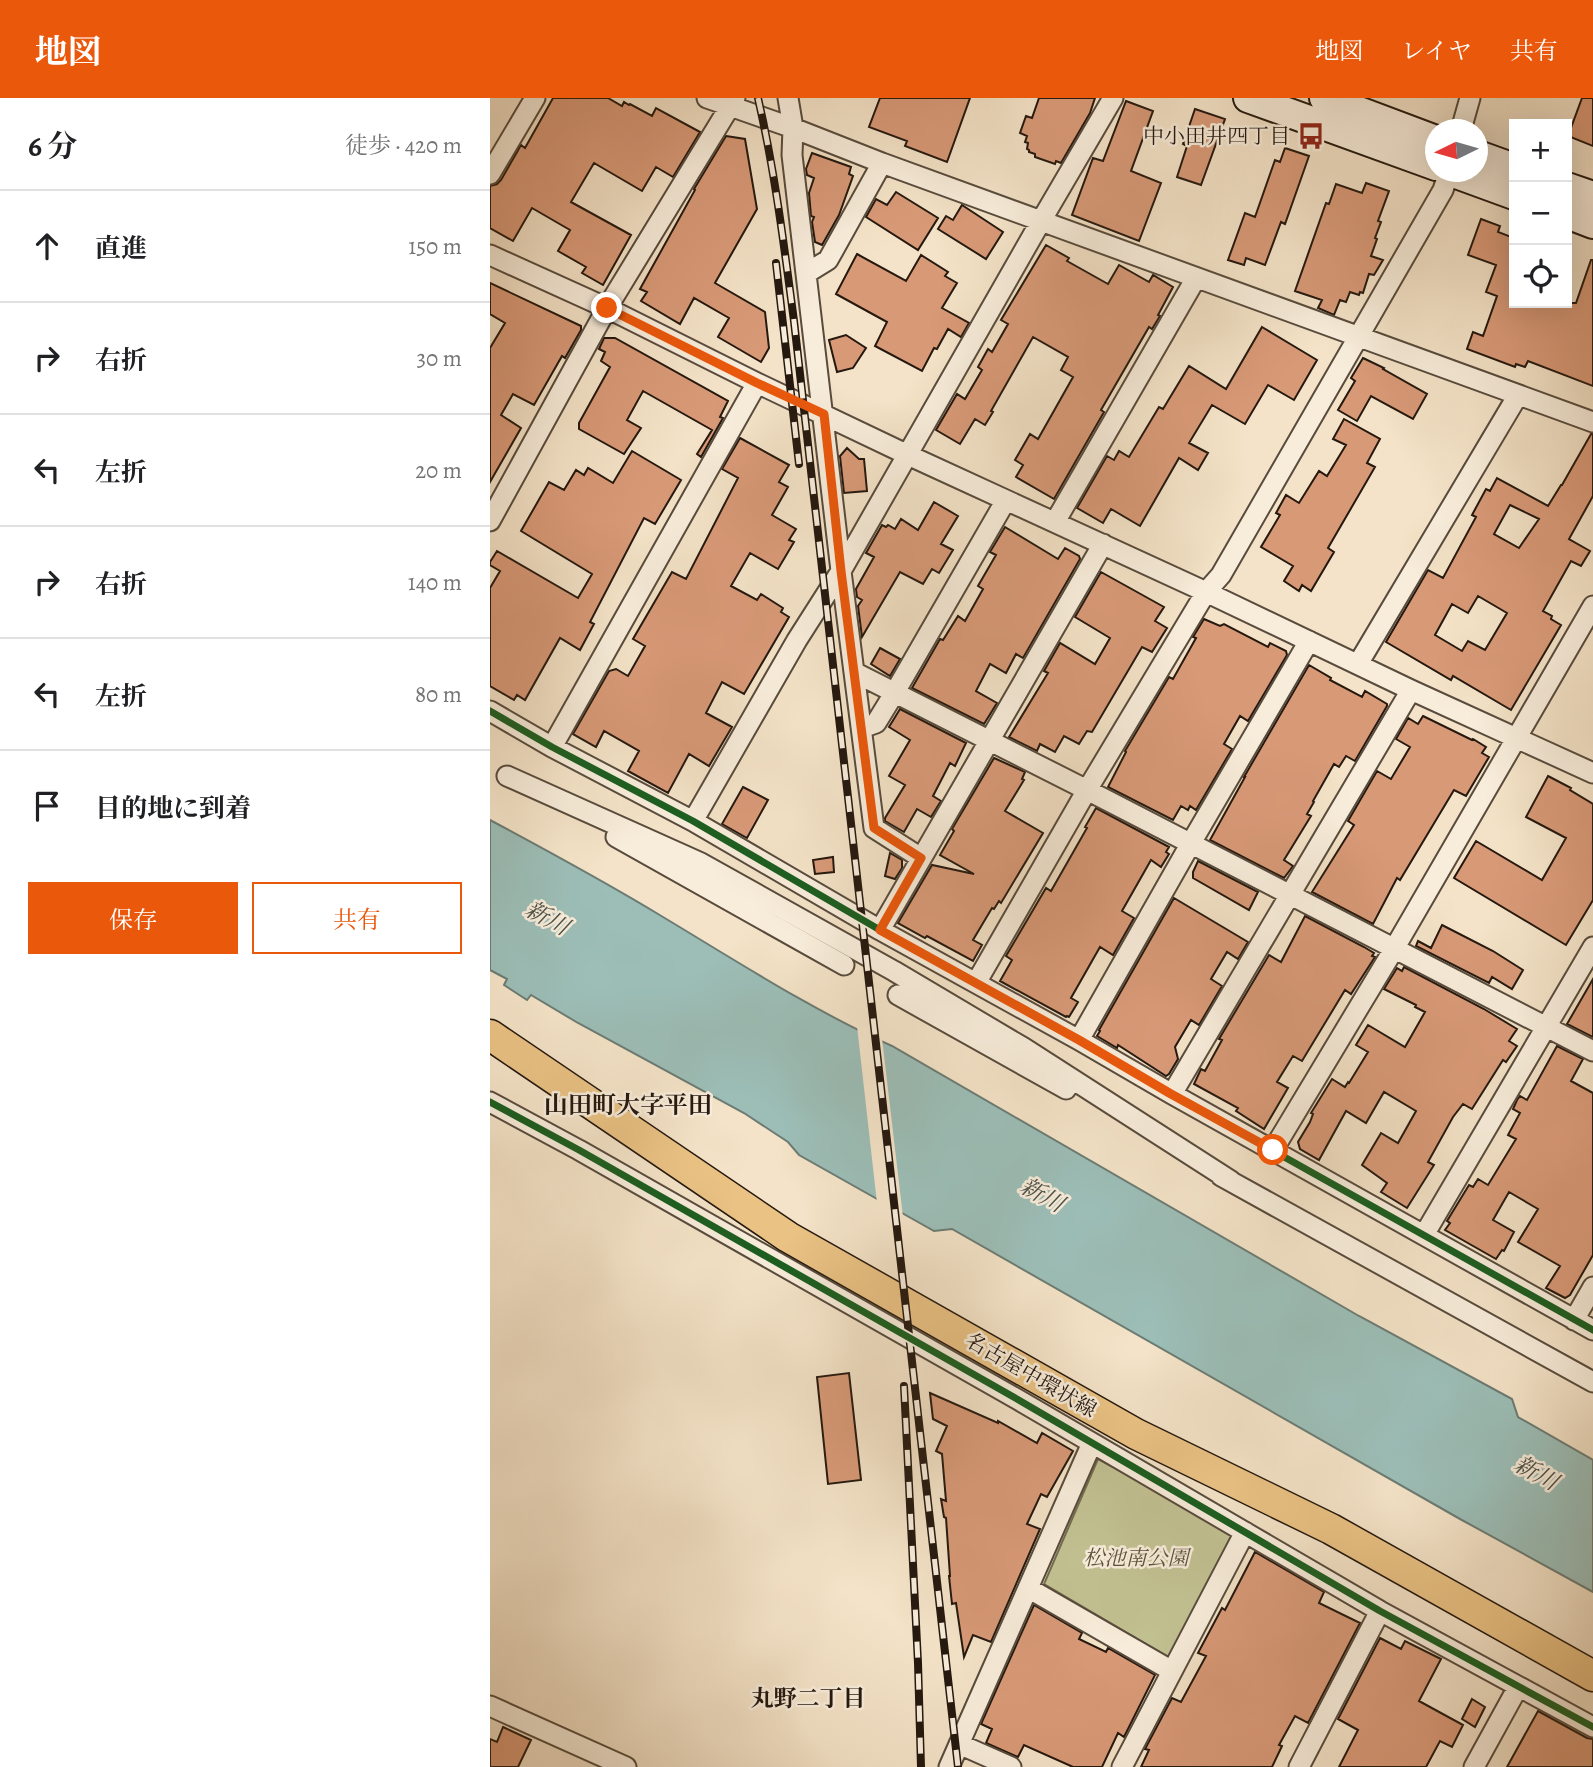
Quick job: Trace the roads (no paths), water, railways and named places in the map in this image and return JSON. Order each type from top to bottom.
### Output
[{"type":"main road","name":"名古屋中環状線","points":[[490,1035],[788,1237],[1136,1434],[1331,1528],[1593,1676]]},
{"type":"street","points":[[490,174],[536,98]]},
{"type":"street","points":[[707,98],[733,102],[882,163],[1593,422]]},
{"type":"street","points":[[788,98],[793,128],[792,155],[841,571],[874,828],[921,858]]},
{"type":"street","points":[[693,821],[797,640],[841,571],[1113,98]]},
{"type":"street","points":[[1248,98],[1425,162]]},
{"type":"street","points":[[1324,98],[1425,136]]},
{"type":"street","points":[[1464,119],[1470,98]]},
{"type":"street","points":[[490,521],[607,308],[733,102]]},
{"type":"street","points":[[1488,159],[1509,166]]},
{"type":"street","points":[[807,273],[828,260],[882,163]]},
{"type":"street","points":[[976,983],[1087,790],[1206,592],[1221,575],[1446,182]]},
{"type":"street","points":[[1478,182],[1509,193]]},
{"type":"street","points":[[1572,189],[1593,196]]},
{"type":"street","points":[[1572,216],[1593,224]]},
{"type":"street","points":[[490,255],[607,308],[908,455],[1593,774]]},
{"type":"street","points":[[1055,522],[1196,278]]},
{"type":"street","points":[[552,747],[757,383]]},
{"type":"street","points":[[1358,664],[1518,395]]},
{"type":"street","points":[[862,728],[876,723],[1006,500]]},
{"type":"street","points":[[880,930],[1103,544]]},
{"type":"street","points":[[1273,1150],[1394,949],[1593,606]]},
{"type":"street","points":[[1079,1040],[1309,641]]},
{"type":"street","points":[[854,672],[1593,1051]]},
{"type":"street","points":[[1171,1094],[1411,690]]},
{"type":"street","points":[[490,711],[552,747],[693,821],[880,930],[1593,1330]]},
{"type":"street","points":[[498,772],[844,965]]},
{"type":"street","points":[[498,772],[713,870],[894,971],[1024,1048],[1231,1181]]},
{"type":"street","points":[[1424,1235],[1593,947]]},
{"type":"street","points":[[898,995],[1593,1382]]},
{"type":"street","points":[[490,1102],[590,1156],[1092,1443],[1380,1611],[1593,1727]]},
{"type":"street","points":[[1574,1320],[1593,1287]]},
{"type":"street","points":[[949,1767],[1092,1443]]},
{"type":"street","points":[[1122,1767],[1245,1532]]},
{"type":"street","points":[[1028,1588],[1172,1671]]},
{"type":"street","points":[[1299,1767],[1380,1611]]},
{"type":"street","points":[[1474,1767],[1518,1687]]},
{"type":"street","points":[[490,1706],[617,1765]]},
{"type":"street","points":[[959,1744],[1011,1767]]},
{"type":"water","name":"新川","points":[[490,820],[621,892],[804,1001],[892,1046],[1359,1316],[1512,1399],[1518,1417],[1593,1460],[1593,1592],[952,1229],[934,1231],[799,1155],[788,1142],[744,1113],[531,995],[527,1000],[504,985],[507,979],[490,970]]},
{"type":"railway","points":[[758,98],[774,181],[794,321],[958,1767]]},
{"type":"railway","points":[[776,263],[799,464]]},
{"type":"railway","points":[[904,1386],[921,1767]]},
{"type":"place","name":"中小田井四丁目","points":[[1311,136]]},
{"type":"district","name":"山田町大字平田","points":[[628,1105]]},
{"type":"district","name":"丸野二丁目","points":[[808,1698]]},
{"type":"park label","name":"松池南公園","points":[[1136,1558]]}]
